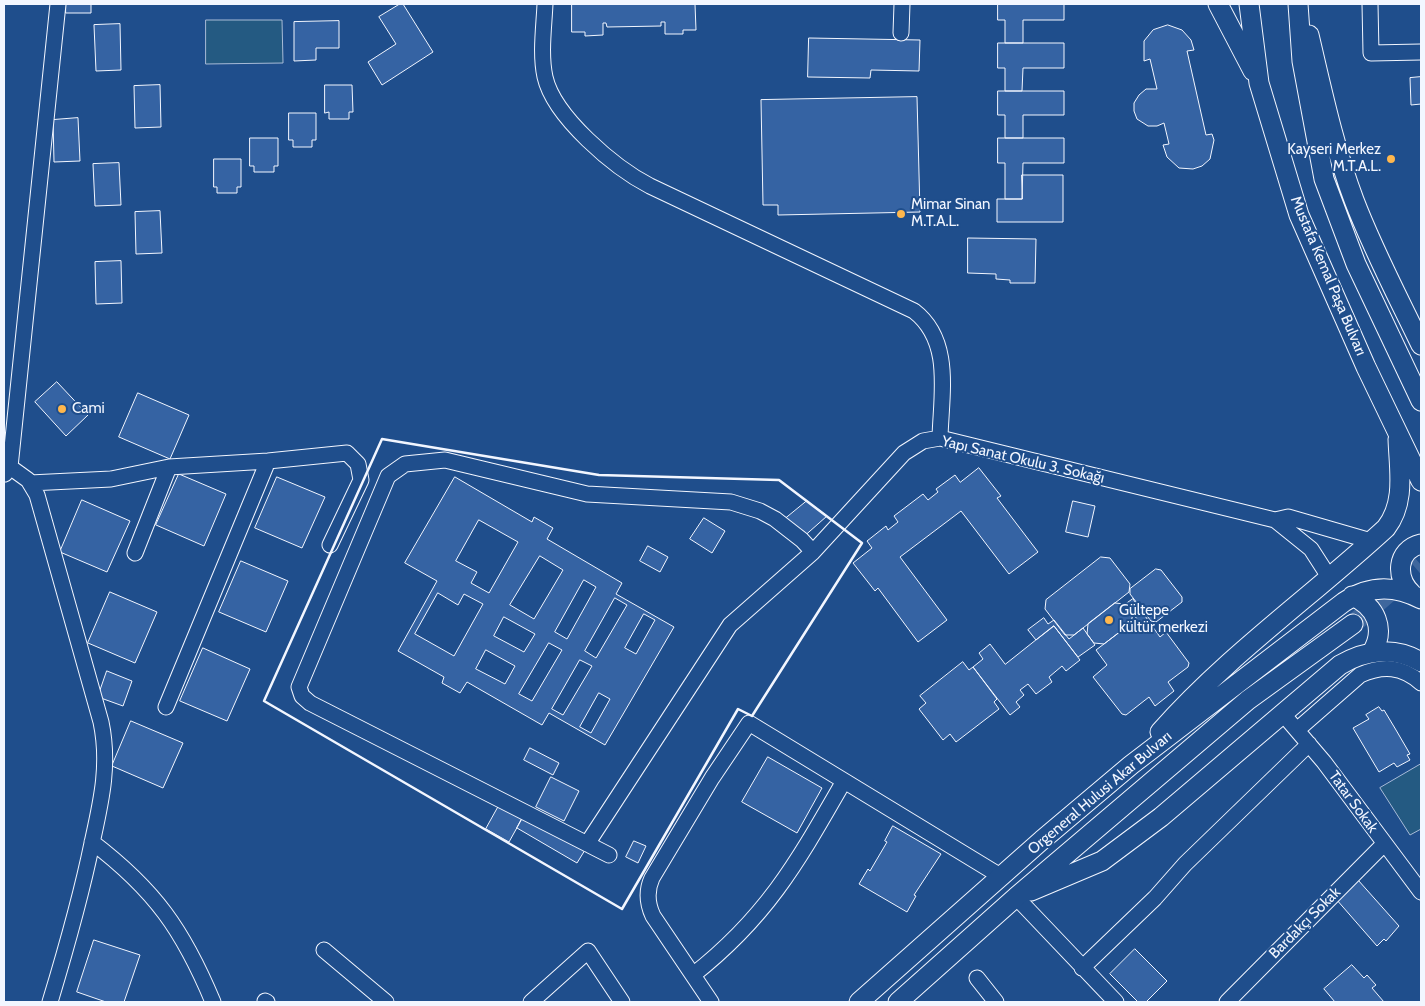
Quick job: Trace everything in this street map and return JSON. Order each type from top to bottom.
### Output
[{"type":"main road","points":[[1218,4],[1259,83]]},
{"type":"main road","name":"Mustafa Kemal Paşa Bulvarı","points":[[1249,4],[1259,83],[1299,215],[1421,481]]},
{"type":"main road","points":[[1300,4],[1330,123],[1354,198],[1378,258],[1421,345]]},
{"type":"main road","name":"Mustafa Kemal Paşa Bulvarı","points":[[1300,4],[1302,61],[1324,179],[1356,264],[1421,401]]},
{"type":"main road","points":[[1131,765],[1182,707],[1371,541],[1391,521],[1400,495],[1398,433]]},
{"type":"main road","points":[[1417,596],[1401,578],[1401,561],[1408,550],[1421,544]]},
{"type":"main road","points":[[1352,596],[1381,588],[1417,596]]},
{"type":"main road","points":[[1352,596],[1366,603],[1378,622],[1378,637],[1372,652]]},
{"type":"main road","name":"Orgeneral Hulusi Akar Bulvarı","points":[[859,1002],[1131,765],[1352,596]]},
{"type":"main road","name":"Orgeneral Hulusi Akar Bulvarı","points":[[898,1002],[1016,897],[1248,700],[1353,624]]},
{"type":"main road","points":[[1016,897],[1102,861],[1161,817],[1340,665],[1361,654],[1372,652],[1394,652],[1421,662]]},
{"type":"street","points":[[58,4],[7,471],[30,483],[111,479],[169,467],[347,454],[355,460],[360,469],[361,480],[330,545]]},
{"type":"street","points":[[545,4],[543,67],[548,86],[558,103],[582,132],[611,162],[650,186],[914,311],[928,323],[937,338],[941,354],[940,438]]},
{"type":"street","points":[[901,33],[902,4]]},
{"type":"street","points":[[1370,4],[1371,53],[1421,52]]},
{"type":"street","name":"Yapı Sanat Okulu 3. Sokağı","points":[[587,844],[730,625],[814,552],[904,453],[923,441],[940,438],[1275,520],[1311,549],[1329,577]]},
{"type":"street","points":[[609,855],[319,708],[302,696],[299,686],[388,476],[404,464],[445,460],[587,494],[685,502],[731,502],[760,511],[775,519],[814,552]]},
{"type":"street","points":[[166,707],[268,461]]},
{"type":"street","points":[[135,554],[169,467]]},
{"type":"street","points":[[30,483],[37,495],[68,598],[104,738],[104,785],[77,911],[50,1002]]},
{"type":"street","name":"Yapı Sanat Okulu 3. Sokağı","points":[[1275,520],[1288,517],[1371,541]]},
{"type":"street","points":[[1297,730],[1360,675],[1373,669],[1387,667],[1400,670],[1412,675],[1421,683]]},
{"type":"street","name":"Tatar Sokak","points":[[1283,714],[1309,744],[1421,892]]},
{"type":"street","points":[[711,1002],[653,916],[648,903],[648,890],[652,878],[712,778],[749,723],[1002,877]]},
{"type":"street","points":[[1082,968],[1155,898],[1184,864],[1309,744]]},
{"type":"street","points":[[693,975],[731,944],[774,896],[801,857],[844,780]]},
{"type":"street","points":[[92,842],[128,872],[169,917],[194,958],[213,1002]]},
{"type":"street","name":"Bardakçı Sokak","points":[[1226,1002],[1384,844]]},
{"type":"street","points":[[1016,897],[1116,1002]]},
{"type":"street","points":[[324,950],[386,1002]]},
{"type":"street","points":[[531,1002],[588,951],[622,1002]]},
{"type":"street","points":[[977,978],[996,1002]]},
{"type":"shaded area","points":[[206,20],[282,20],[283,63],[206,64]]},
{"type":"shaded area","points":[[1421,764],[1421,829],[1410,835],[1380,788]]},
{"type":"building","points":[[66,4],[91,4],[91,13],[66,13]]},
{"type":"building","points":[[403,4],[433,52],[382,85],[368,62],[396,44],[379,17]]},
{"type":"building","points":[[572,4],[695,4],[696,30],[683,30],[683,34],[665,34],[665,22],[661,22],[661,26],[607,27],[606,23],[603,23],[603,35],[585,36],[585,32],[572,32]]},
{"type":"building","points":[[998,4],[1064,4],[1064,20],[1023,20],[1023,43],[1005,43],[1005,20],[998,20]]},
{"type":"building","points":[[339,21],[339,48],[316,48],[316,60],[294,61],[294,22]]},
{"type":"building","points":[[120,24],[121,70],[96,71],[94,25]]},
{"type":"building","points":[[1168,25],[1182,30],[1191,40],[1194,50],[1187,51],[1206,135],[1212,134],[1214,140],[1210,159],[1202,166],[1193,169],[1179,168],[1167,157],[1163,145],[1169,144],[1164,123],[1157,126],[1148,126],[1137,119],[1134,111],[1134,103],[1139,95],[1146,89],[1157,89],[1150,59],[1144,61],[1144,41],[1153,30]]},
{"type":"building","points":[[809,38],[920,40],[919,71],[871,70],[870,78],[808,77]]},
{"type":"building","points":[[998,43],[1064,43],[1064,68],[1023,68],[1022,91],[1005,91],[1005,68],[998,68]]},
{"type":"building","points":[[1421,77],[1421,104],[1411,105],[1410,78]]},
{"type":"building","points":[[160,85],[161,127],[135,128],[134,86]]},
{"type":"building","points":[[325,85],[352,85],[353,112],[349,112],[349,119],[329,119],[329,112],[325,113]]},
{"type":"building","points":[[998,91],[1064,91],[1064,115],[1023,115],[1023,138],[1005,138],[1005,115],[998,115]]},
{"type":"building","points":[[917,97],[920,212],[778,215],[778,205],[763,205],[761,100]]},
{"type":"building","points":[[289,113],[316,113],[316,140],[312,140],[312,147],[293,147],[293,140],[289,140]]},
{"type":"building","points":[[78,118],[80,161],[54,162],[53,120]]},
{"type":"building","points":[[250,138],[278,138],[278,166],[274,166],[274,172],[254,172],[254,166],[250,166]]},
{"type":"building","points":[[998,138],[1064,138],[1064,163],[1023,163],[1022,199],[1005,199],[1005,163],[998,163]]},
{"type":"building","points":[[214,159],[241,159],[241,187],[237,187],[237,193],[217,193],[217,187],[214,187]]},
{"type":"building","points":[[119,163],[121,205],[95,206],[93,164]]},
{"type":"building","points":[[1022,175],[1063,175],[1063,222],[997,222],[997,199],[1022,199]]},
{"type":"building","points":[[160,211],[162,253],[136,254],[135,212]]},
{"type":"building","points":[[968,238],[1036,239],[1035,283],[1010,283],[1010,280],[996,279],[996,274],[968,273]]},
{"type":"building","points":[[121,261],[122,303],[96,304],[95,262]]},
{"type":"building","name":"Cami","points":[[57,382],[88,415],[66,436],[35,402]]},
{"type":"building","points":[[138,393],[189,415],[170,459],[119,437]]},
{"type":"building","points":[[979,468],[1001,496],[997,498],[1038,552],[1009,574],[961,511],[900,557],[947,620],[918,642],[878,588],[875,591],[853,563],[872,548],[867,541],[886,526],[888,530],[898,522],[894,516],[923,494],[928,500],[938,492],[936,489],[955,475],[960,482]]},
{"type":"building","points":[[179,474],[226,494],[204,546],[156,525]]},
{"type":"building","points":[[277,477],[325,497],[302,548],[255,528]]},
{"type":"building","points":[[455,477],[532,522],[534,517],[553,528],[547,539],[622,583],[616,594],[674,627],[605,745],[549,713],[542,725],[467,682],[460,693],[442,683],[444,677],[398,651],[437,581],[405,563]],"holes":[[[479,520],[518,542],[489,593],[471,583],[477,572],[456,561]],[[540,556],[563,570],[534,619],[510,605]],[[584,580],[596,587],[567,639],[555,632]],[[438,593],[458,605],[464,594],[483,604],[454,656],[415,634]],[[615,598],[627,605],[596,658],[585,651]],[[644,614],[655,620],[636,654],[625,648]],[[504,617],[535,634],[524,652],[494,636]],[[549,643],[562,650],[532,701],[519,694]],[[486,650],[515,666],[505,684],[476,669]],[[580,660],[592,666],[563,715],[552,709]],[[599,693],[610,699],[591,733],[580,727]]]},
{"type":"building","points":[[82,500],[130,521],[107,572],[60,552]]},
{"type":"building","points":[[807,501],[827,516],[801,539],[785,519]]},
{"type":"building","points":[[1073,501],[1095,506],[1088,537],[1066,532]]},
{"type":"building","points":[[704,518],[725,531],[712,553],[690,539]]},
{"type":"building","points":[[648,546],[668,557],[660,572],[640,561]]},
{"type":"building","points":[[1101,557],[1110,558],[1130,584],[1129,592],[1074,635],[1065,635],[1045,609],[1046,600]]},
{"type":"building","points":[[241,561],[288,581],[266,632],[219,612]]},
{"type":"building","points":[[1156,569],[1161,570],[1182,597],[1182,602],[1156,622],[1151,621],[1130,594],[1130,589]]},
{"type":"building","points":[[110,592],[157,612],[135,663],[88,643]]},
{"type":"building","points":[[1133,599],[1160,637],[1166,632],[1189,663],[1188,667],[1168,682],[1174,691],[1155,706],[1149,697],[1126,715],[1122,714],[1093,677],[1107,665],[1096,650],[1137,619],[1126,604]]},
{"type":"building","points":[[1115,603],[1125,604],[1133,613],[1131,623],[1104,644],[1094,643],[1087,634],[1088,624]]},
{"type":"building","points":[[1044,618],[1048,624],[1054,620],[1069,639],[1083,628],[1095,645],[1078,657],[1054,626],[1036,640],[1028,630]]},
{"type":"building","points":[[1054,626],[1080,660],[1066,671],[1062,666],[1049,677],[1052,682],[1036,694],[1028,684],[1020,690],[1024,695],[1016,702],[1020,707],[1010,715],[973,667],[983,659],[979,653],[990,644],[1005,664]]},
{"type":"building","points":[[203,648],[250,669],[227,721],[180,701]]},
{"type":"building","points":[[963,662],[969,670],[973,667],[997,699],[994,702],[999,709],[956,742],[950,734],[943,740],[919,709],[926,703],[920,696]]},
{"type":"building","points":[[107,671],[132,681],[123,706],[98,697]]},
{"type":"building","points":[[1379,707],[1382,711],[1384,710],[1396,730],[1410,754],[1407,755],[1410,760],[1397,767],[1394,763],[1379,772],[1353,728],[1369,719],[1366,715]]},
{"type":"building","points":[[131,721],[183,743],[163,788],[112,766]]},
{"type":"building","points":[[530,748],[559,763],[553,775],[524,760]]},
{"type":"building","points":[[768,757],[822,788],[797,833],[742,802]]},
{"type":"building","points":[[551,777],[579,791],[564,821],[536,807]]},
{"type":"building","points":[[501,802],[524,815],[509,842],[486,829]]},
{"type":"building","points":[[524,815],[585,850],[577,863],[517,828]]},
{"type":"building","points":[[893,826],[941,854],[914,895],[916,896],[907,912],[859,884],[868,869],[870,871],[887,842],[885,841]]},
{"type":"building","points":[[634,841],[646,846],[638,863],[626,857]]},
{"type":"building","points":[[1358,880],[1399,926],[1386,941],[1384,939],[1377,946],[1336,899]]},
{"type":"building","points":[[94,940],[140,955],[124,1002],[106,1002],[77,992]]},
{"type":"building","points":[[1135,949],[1167,981],[1146,1002],[1138,1002],[1110,974]]},
{"type":"building","points":[[1352,965],[1364,978],[1367,975],[1376,985],[1372,988],[1384,1002],[1335,1002],[1324,989]]},
{"type":"tunnel","points":[[1353,624],[1421,565]]},
{"type":"wall","points":[[382,439],[599,475],[779,480],[862,543],[752,716],[738,709],[622,909],[264,701],[382,439]]},
{"type":"place","name":"Kayseri Merkez M.T.A.L.","points":[[1391,159]]},
{"type":"place","name":"Mimar Sinan M.T.A.L.","points":[[901,214]]},
{"type":"place","name":"Cami","points":[[62,409]]},
{"type":"place","name":"Gültepe kültür merkezi","points":[[1109,620]]}]
